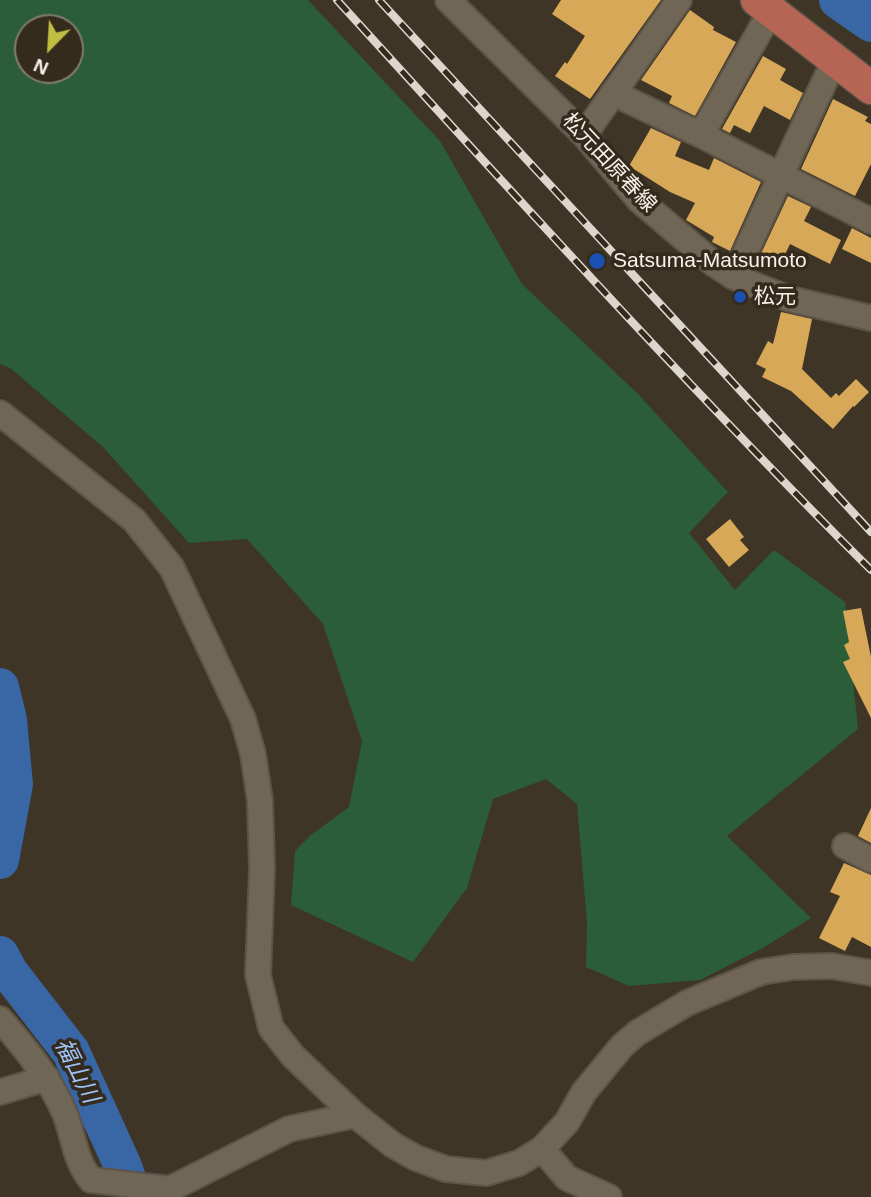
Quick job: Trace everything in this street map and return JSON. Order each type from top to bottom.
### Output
[{"type":"main road","points":[[764,6],[871,88]]},
{"type":"street","name":"松元田原春線","points":[[448,0],[584,135],[639,200],[701,253],[734,277],[790,299],[871,318]]},
{"type":"street","points":[[584,135],[679,0]]},
{"type":"street","points":[[701,135],[764,6]]},
{"type":"street","points":[[734,277],[827,76],[837,63]]},
{"type":"street","points":[[613,93],[871,221]]},
{"type":"street","points":[[0,413],[134,520],[172,568],[243,719],[253,754],[260,801],[262,869],[258,975],[271,1028],[293,1056],[355,1115],[393,1145],[416,1158],[446,1169],[486,1173],[519,1163],[542,1149],[567,1122],[584,1092],[622,1046],[687,1003],[761,972],[793,967],[832,966],[871,973]]},
{"type":"street","points":[[845,846],[871,860]]},
{"type":"street","points":[[0,1019],[47,1078],[65,1114],[81,1168],[91,1181],[170,1189],[289,1129],[355,1115]]},
{"type":"street","points":[[0,1092],[47,1078]]},
{"type":"street","points":[[542,1149],[567,1178],[609,1197]]},
{"type":"green space","points":[[0,0],[308,0],[440,141],[522,284],[638,394],[728,492],[689,533],[735,590],[774,550],[845,602],[858,729],[727,836],[811,918],[763,948],[700,980],[629,986],[586,967],[587,923],[577,804],[546,779],[493,799],[467,888],[413,962],[291,905],[295,851],[311,835],[349,807],[362,741],[323,624],[247,539],[189,543],[103,447],[10,368],[0,364]]},
{"type":"building","points":[[561,0],[661,0],[590,99],[555,76],[565,62],[567,64],[585,36],[552,14]]},
{"type":"building","points":[[690,10],[714,27],[713,30],[736,42],[695,116],[669,103],[672,96],[641,80]]},
{"type":"building","points":[[763,56],[786,69],[780,80],[803,93],[790,120],[764,106],[750,133],[734,125],[730,133],[722,129]]},
{"type":"building","points":[[833,99],[868,117],[865,121],[871,124],[871,164],[855,196],[801,169]]},
{"type":"building","points":[[651,128],[681,142],[675,156],[709,170],[714,158],[761,182],[730,251],[712,242],[714,237],[686,220],[695,203],[670,192],[629,166]]},
{"type":"building","points":[[788,196],[811,207],[804,221],[841,240],[830,264],[790,244],[777,271],[757,262]]},
{"type":"building","points":[[852,228],[871,238],[871,263],[842,249]]},
{"type":"building","points":[[781,312],[812,319],[802,369],[831,398],[836,393],[839,396],[856,379],[869,392],[833,429],[791,391],[762,377],[766,369],[756,364],[768,341],[773,344]]},
{"type":"building","points":[[730,519],[744,537],[740,540],[749,550],[729,567],[706,539]]},
{"type":"building","points":[[861,608],[871,657],[871,718],[843,662],[850,659],[844,645],[849,642],[843,611]]},
{"type":"building","points":[[871,808],[871,843],[858,836]]},
{"type":"building","points":[[844,863],[871,875],[871,947],[852,937],[845,951],[819,938],[840,896],[830,892]]},
{"type":"waterway","points":[[838,0],[871,23]]},
{"type":"waterway","name":"福山川","points":[[0,687],[8,720],[14,784],[0,860]]},
{"type":"waterway","name":"福山川","points":[[0,955],[9,972],[71,1052],[122,1164],[134,1197]]},
{"type":"railway","points":[[337,0],[667,359],[871,570]]},
{"type":"railway","points":[[379,0],[871,532]]},
{"type":"place","name":"Satsuma-Matsumoto","points":[[597,261]]},
{"type":"place","name":"松元","points":[[740,297]]}]
